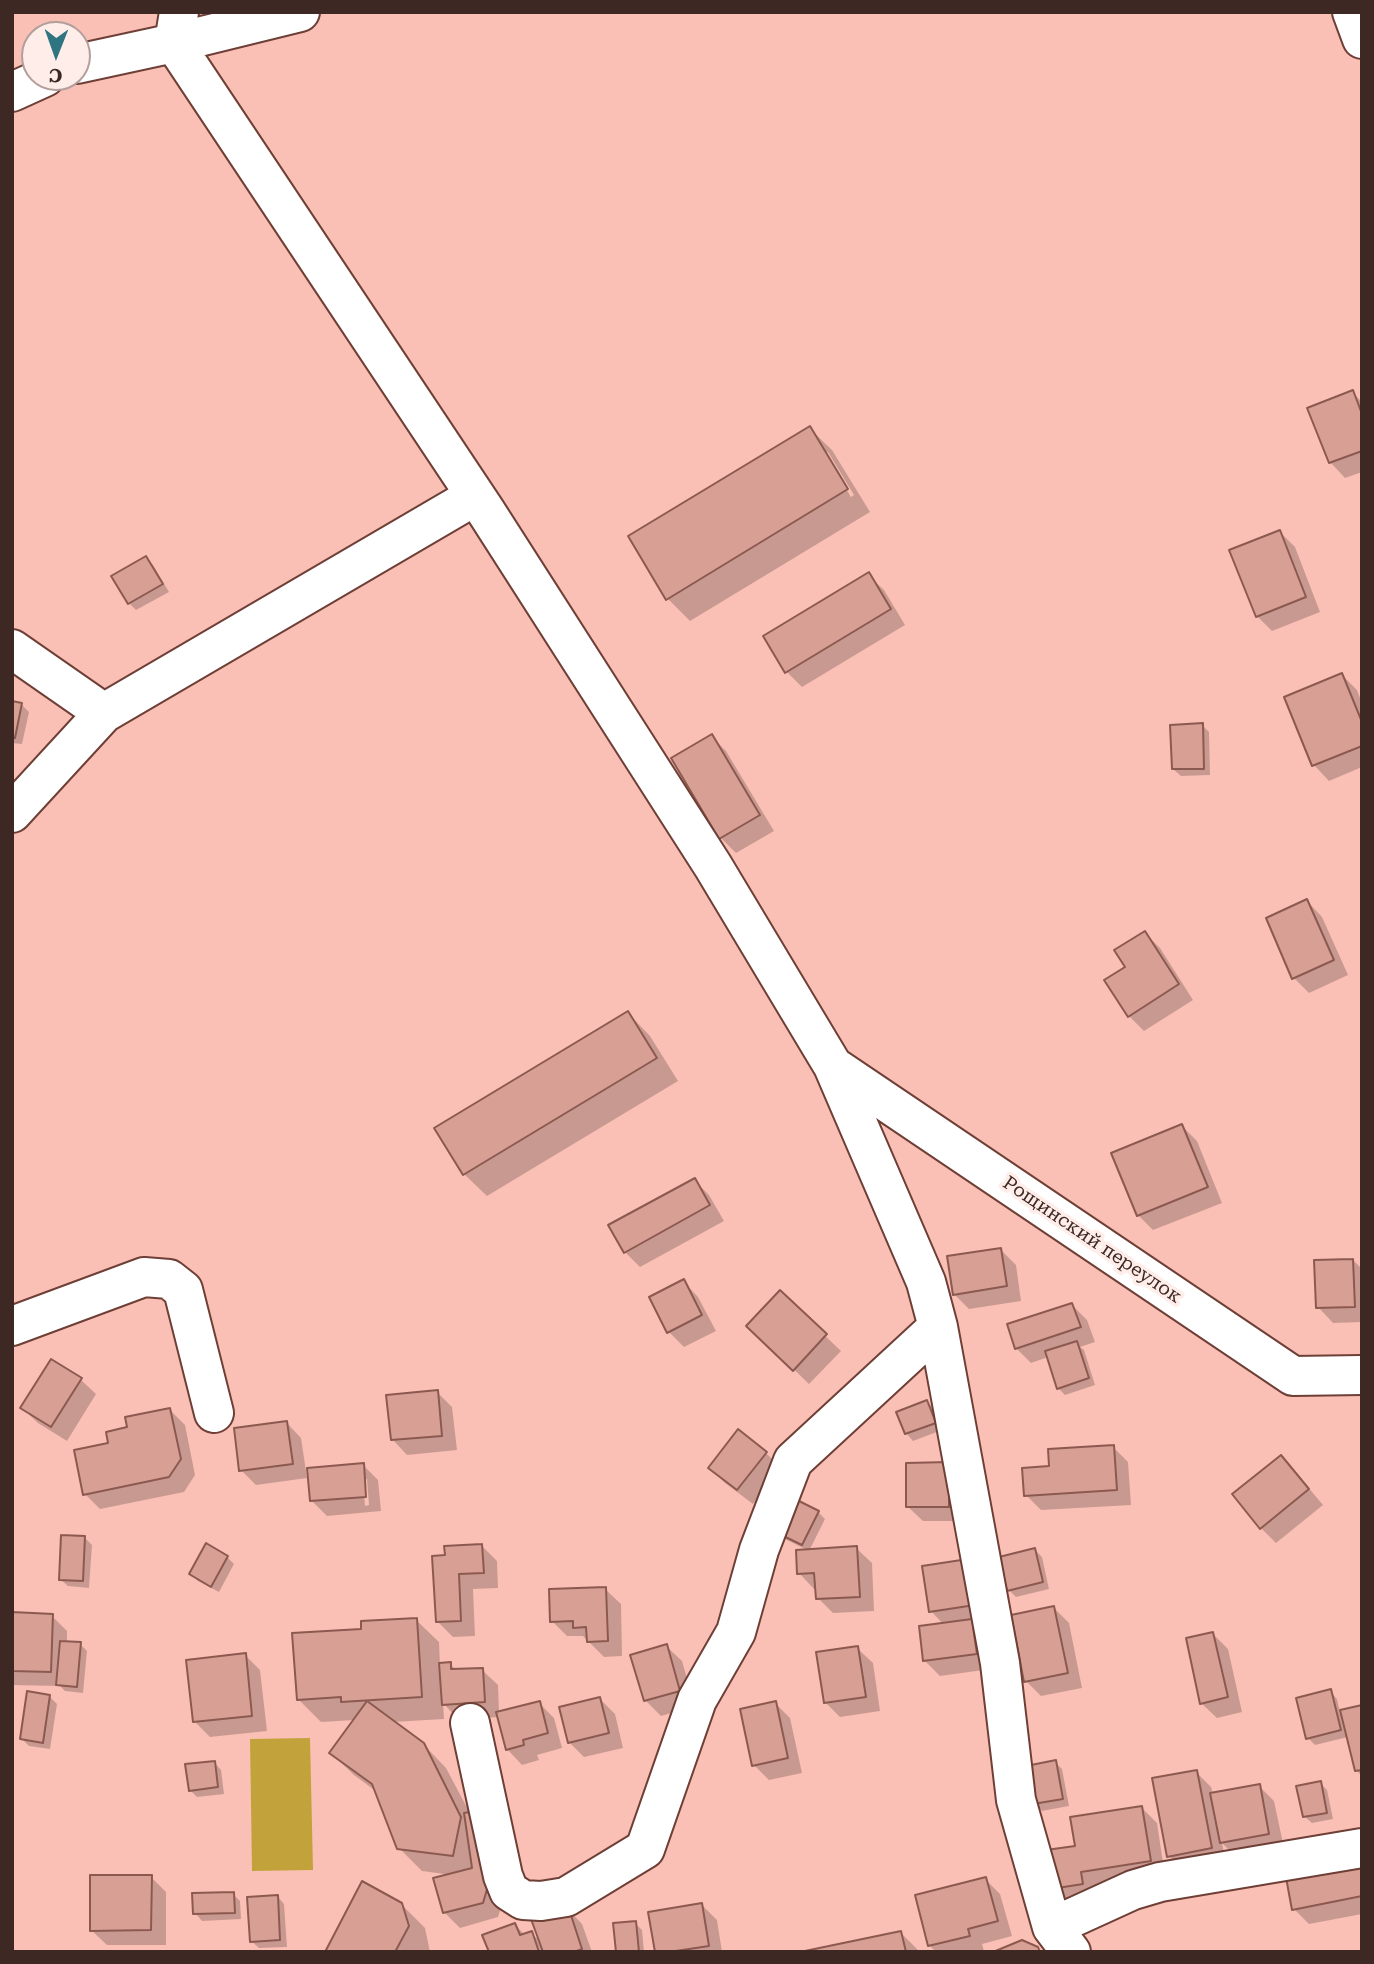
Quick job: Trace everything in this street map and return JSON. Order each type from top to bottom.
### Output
[{"type":"street","points":[[91,59],[177,28],[300,12]]},
{"type":"street","points":[[1352,12],[1362,39]]},
{"type":"street","points":[[177,28],[713,866],[833,1066],[926,1282],[938,1327],[1000,1663],[1016,1800],[1062,1939],[1133,1890],[1160,1882],[1362,1848]]},
{"type":"street","points":[[12,813],[104,713],[475,496]]},
{"type":"street","points":[[12,649],[104,713]]},
{"type":"street","name":"Рощинский переулок","points":[[833,1066],[1293,1376],[1362,1375]]},
{"type":"street","points":[[12,1326],[144,1277],[169,1279],[183,1290],[214,1413]]},
{"type":"street","points":[[470,1723],[503,1876],[509,1891],[523,1900],[541,1901],[566,1897],[645,1849],[697,1700],[736,1632],[759,1550],[793,1461],[938,1327]]},
{"type":"shaded area","points":[[310,1738],[313,1870],[252,1871],[250,1739]]},
{"type":"building","points":[[1353,390],[1362,414],[1362,451],[1329,463],[1307,408]]},
{"type":"building","points":[[810,426],[848,489],[666,600],[628,536]]},
{"type":"building","points":[[1280,530],[1306,597],[1256,617],[1229,550]]},
{"type":"building","points":[[146,556],[163,584],[128,604],[111,576]]},
{"type":"building","points":[[869,572],[891,609],[785,673],[763,636]]},
{"type":"building","points":[[1342,673],[1362,722],[1362,746],[1312,766],[1284,697]]},
{"type":"building","points":[[12,701],[22,703],[15,738],[12,738]]},
{"type":"building","points":[[1203,723],[1204,769],[1172,769],[1170,725]]},
{"type":"building","points":[[712,734],[760,815],[719,839],[671,758]]},
{"type":"building","points":[[1307,899],[1334,960],[1292,979],[1266,918]]},
{"type":"building","points":[[1145,931],[1179,984],[1128,1017],[1104,980],[1125,967],[1114,950]]},
{"type":"building","points":[[628,1011],[657,1058],[463,1175],[434,1128]]},
{"type":"building","points":[[1182,1124],[1208,1187],[1137,1216],[1111,1153]]},
{"type":"building","points":[[695,1178],[710,1205],[624,1253],[608,1225]]},
{"type":"building","points":[[1001,1248],[1007,1286],[953,1295],[947,1256]]},
{"type":"building","points":[[1353,1259],[1355,1307],[1316,1308],[1314,1260]]},
{"type":"building","points":[[684,1279],[702,1315],[667,1333],[649,1297]]},
{"type":"building","points":[[780,1290],[827,1334],[793,1371],[746,1326]]},
{"type":"building","points":[[1072,1303],[1081,1327],[1015,1349],[1007,1324]]},
{"type":"building","points":[[1077,1341],[1089,1378],[1057,1389],[1045,1351]]},
{"type":"building","points":[[51,1359],[82,1378],[51,1427],[20,1408]]},
{"type":"building","points":[[438,1390],[442,1436],[391,1440],[386,1395]]},
{"type":"building","points":[[927,1400],[936,1423],[905,1434],[896,1412]]},
{"type":"building","points":[[170,1408],[181,1459],[169,1477],[83,1495],[74,1450],[108,1443],[106,1432],[127,1427],[125,1417]]},
{"type":"building","points":[[287,1421],[293,1464],[239,1471],[234,1428]]},
{"type":"building","points":[[738,1429],[767,1452],[737,1490],[708,1468]]},
{"type":"building","points":[[1114,1445],[1117,1490],[1024,1496],[1022,1468],[1049,1466],[1048,1449]]},
{"type":"building","points":[[1281,1455],[1309,1489],[1260,1529],[1232,1494]]},
{"type":"building","points":[[949,1462],[949,1507],[906,1507],[906,1463]]},
{"type":"building","points":[[364,1463],[366,1497],[310,1501],[307,1468]]},
{"type":"building","points":[[791,1497],[819,1511],[802,1545],[773,1531]]},
{"type":"building","points":[[61,1535],[85,1536],[83,1581],[59,1580]]},
{"type":"building","points":[[206,1543],[228,1556],[211,1587],[189,1574]]},
{"type":"building","points":[[482,1544],[484,1573],[459,1574],[461,1621],[436,1622],[432,1556],[445,1555],[444,1546]]},
{"type":"building","points":[[857,1546],[860,1597],[816,1599],[814,1573],[797,1574],[796,1550]]},
{"type":"building","points":[[1035,1548],[1043,1582],[1007,1591],[999,1557]]},
{"type":"building","points":[[968,1559],[975,1605],[929,1612],[922,1566]]},
{"type":"building","points":[[606,1587],[608,1641],[587,1642],[586,1627],[573,1628],[573,1621],[550,1622],[549,1589]]},
{"type":"building","points":[[1054,1606],[1068,1673],[1024,1682],[1011,1615]]},
{"type":"building","points":[[12,1612],[53,1614],[51,1672],[12,1671]]},
{"type":"building","points":[[417,1618],[422,1697],[341,1702],[341,1697],[297,1700],[292,1633],[361,1629],[361,1621]]},
{"type":"building","points":[[972,1619],[977,1654],[923,1661],[919,1626]]},
{"type":"building","points":[[1213,1632],[1228,1697],[1200,1704],[1186,1638]]},
{"type":"building","points":[[60,1641],[81,1642],[77,1687],[56,1685]]},
{"type":"building","points":[[667,1644],[680,1691],[644,1701],[630,1655]]},
{"type":"building","points":[[858,1646],[866,1697],[824,1703],[816,1652]]},
{"type":"building","points":[[246,1653],[252,1716],[193,1722],[186,1660]]},
{"type":"building","points":[[451,1662],[451,1669],[483,1668],[485,1702],[442,1705],[439,1663]]},
{"type":"building","points":[[1331,1689],[1341,1730],[1306,1739],[1296,1698]]},
{"type":"building","points":[[27,1691],[50,1695],[43,1743],[20,1739]]},
{"type":"building","points":[[600,1697],[609,1733],[568,1743],[559,1707]]},
{"type":"building","points":[[367,1701],[424,1743],[461,1817],[453,1856],[397,1849],[372,1784],[329,1753]]},
{"type":"building","points":[[540,1701],[548,1733],[523,1740],[524,1745],[506,1750],[496,1712]]},
{"type":"building","points":[[776,1701],[788,1758],[752,1766],[740,1709]]},
{"type":"building","points":[[1362,1705],[1362,1770],[1355,1771],[1340,1710]]},
{"type":"building","points":[[1056,1760],[1063,1799],[1033,1804],[1026,1766]]},
{"type":"building","points":[[215,1761],[218,1787],[189,1791],[185,1764]]},
{"type":"building","points":[[1197,1770],[1212,1848],[1167,1857],[1152,1778]]},
{"type":"building","points":[[1321,1781],[1327,1813],[1303,1817],[1296,1786]]},
{"type":"building","points":[[1260,1784],[1269,1834],[1220,1843],[1210,1793]]},
{"type":"building","points":[[1142,1806],[1151,1861],[1081,1872],[1083,1884],[1051,1889],[1046,1850],[1075,1846],[1070,1817]]},
{"type":"building","points":[[480,1810],[493,1869],[483,1903],[443,1913],[433,1878],[472,1868],[464,1813]]},
{"type":"building","points":[[1362,1856],[1362,1896],[1292,1910],[1285,1872]]},
{"type":"building","points":[[90,1875],[152,1875],[151,1930],[90,1931]]},
{"type":"building","points":[[986,1877],[998,1921],[968,1929],[970,1936],[928,1946],[915,1895]]},
{"type":"building","points":[[362,1881],[402,1903],[409,1926],[395,1952],[325,1952]]},
{"type":"building","points":[[234,1892],[235,1913],[193,1914],[192,1893]]},
{"type":"building","points":[[278,1895],[280,1940],[250,1942],[247,1897]]},
{"type":"building","points":[[702,1903],[709,1946],[655,1952],[648,1912]]},
{"type":"building","points":[[568,1906],[582,1949],[574,1952],[543,1952],[531,1919]]},
{"type":"building","points":[[636,1921],[639,1952],[616,1952],[613,1923]]},
{"type":"building","points":[[515,1923],[520,1935],[532,1931],[539,1952],[489,1952],[482,1935]]},
{"type":"building","points":[[901,1931],[906,1952],[800,1952]]},
{"type":"building","points":[[1022,1940],[1038,1947],[1040,1952],[993,1952]]}]
